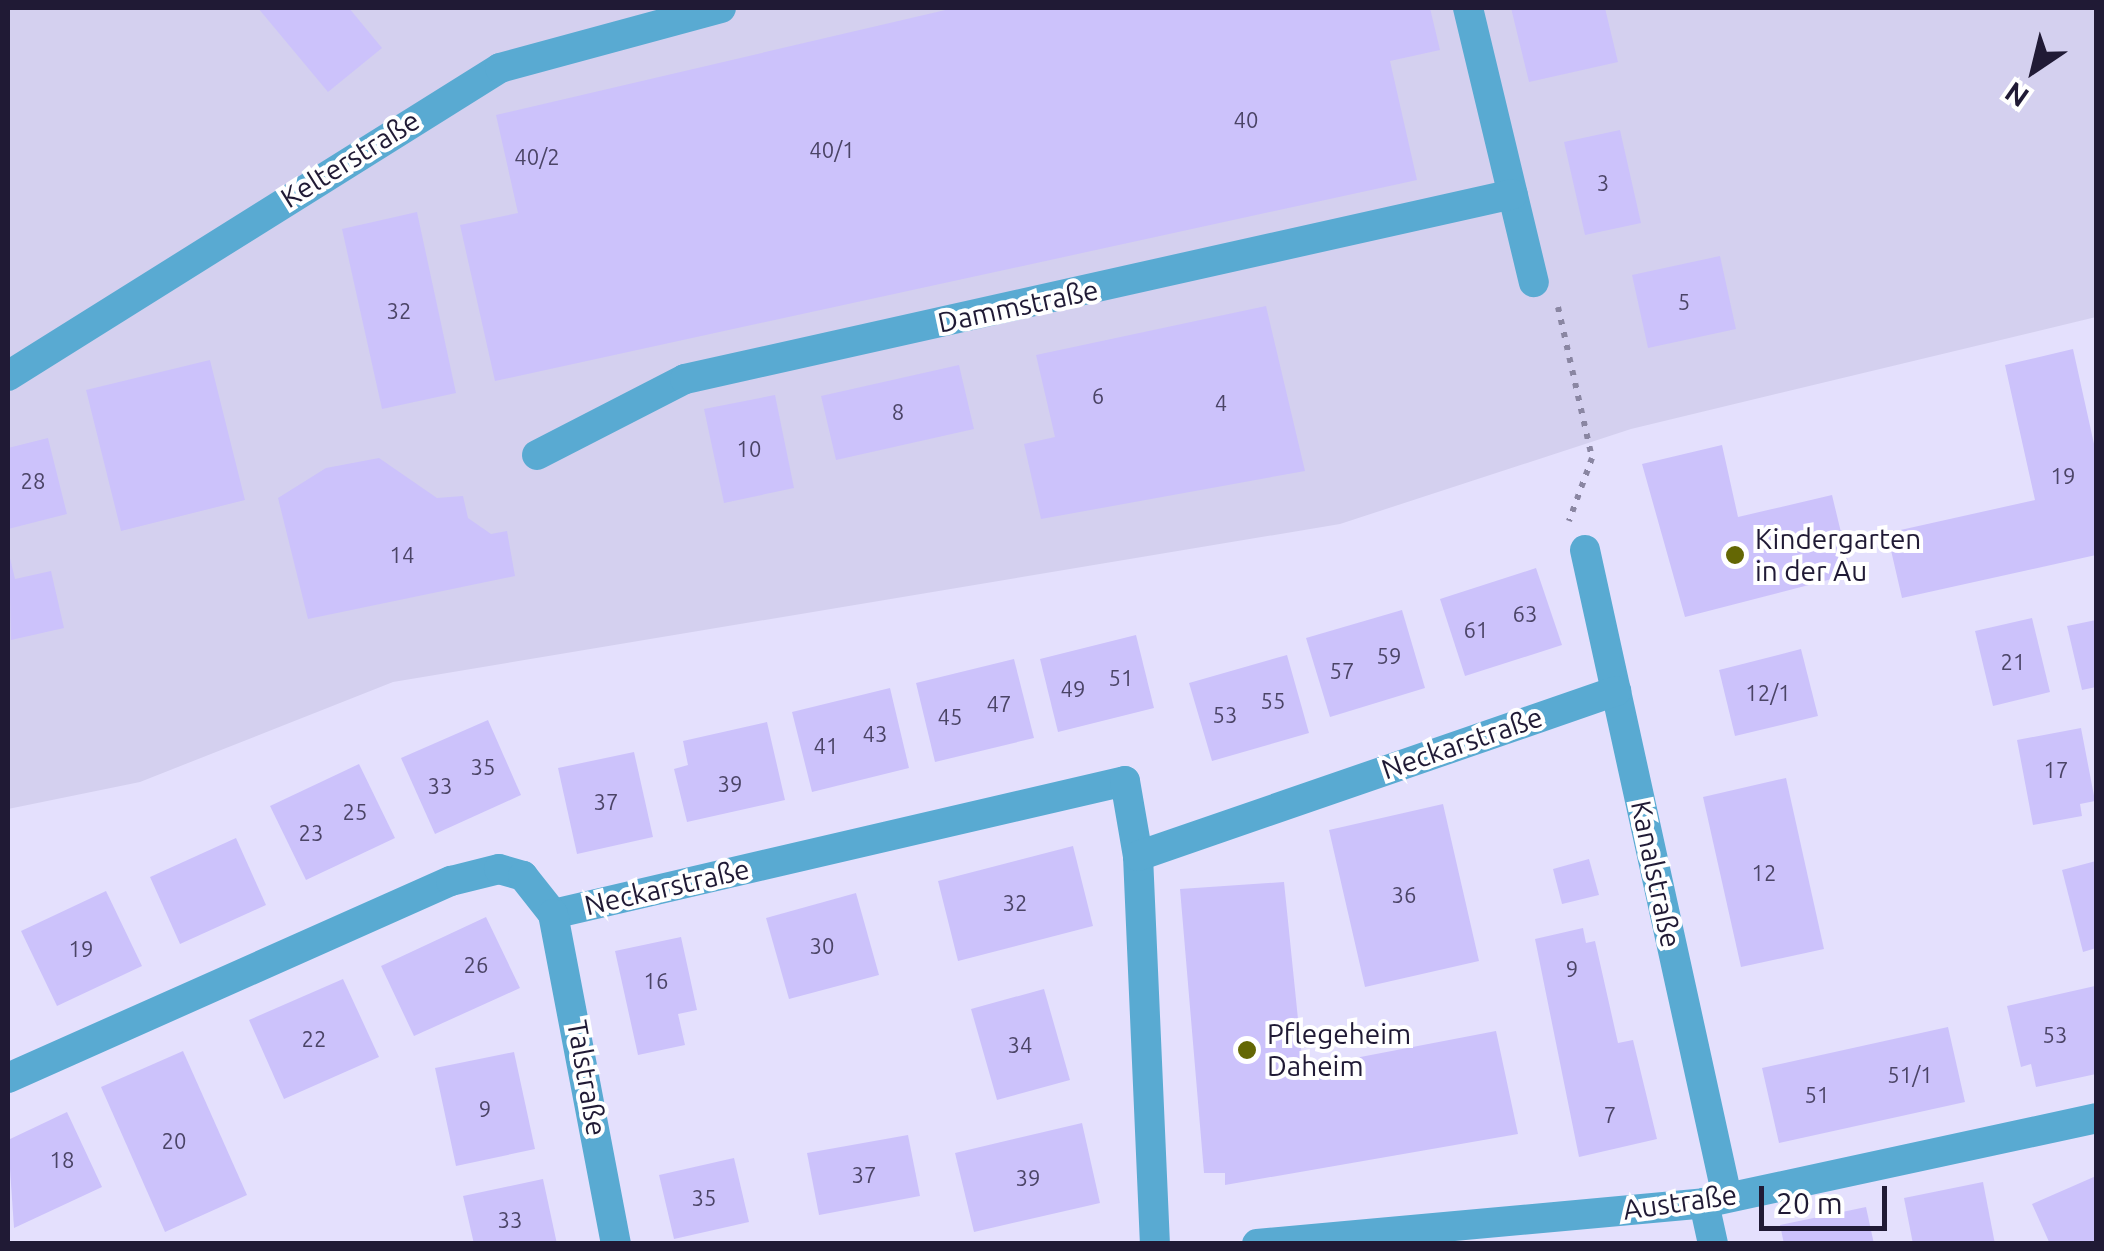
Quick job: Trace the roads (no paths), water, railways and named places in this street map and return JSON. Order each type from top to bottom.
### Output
[{"type":"street","name":"Kelterstraße","points":[[8,376],[500,68],[721,8]]},
{"type":"street","points":[[1468,8],[1534,282]]},
{"type":"street","name":"Dammstraße","points":[[537,455],[685,379],[1513,194]]},
{"type":"street","name":"Kanalstraße","points":[[1585,550],[1715,1200],[1712,1244]]},
{"type":"street","name":"Neckarstraße","points":[[1138,856],[1616,691]]},
{"type":"street","name":"Neckarstraße","points":[[8,1078],[474,872],[523,876],[553,914],[1125,781],[1138,856],[1155,1244]]},
{"type":"street","name":"Talstraße","points":[[553,914],[616,1244]]},
{"type":"street","name":"Austraße","points":[[1257,1244],[1715,1200],[2096,1118]]},
{"type":"place","name":"Kindergarten in der Au","points":[[1735,555]]},
{"type":"place","name":"Pflegeheim Daheim","points":[[1247,1050]]}]
